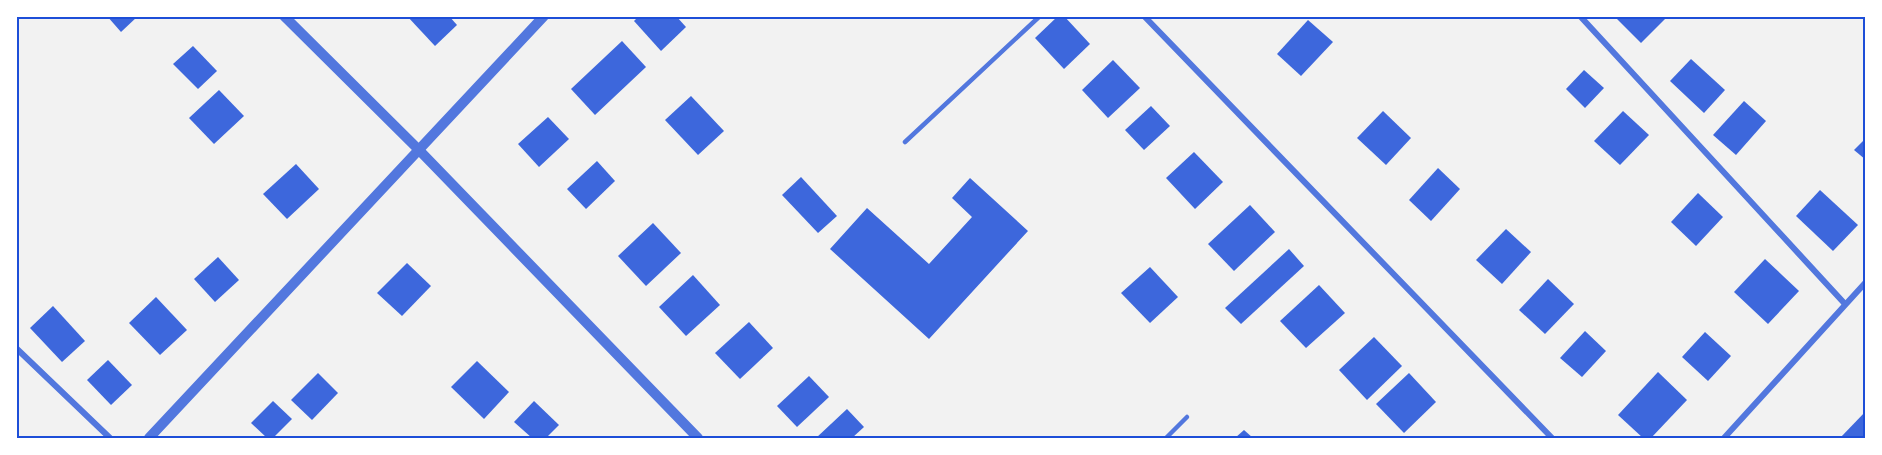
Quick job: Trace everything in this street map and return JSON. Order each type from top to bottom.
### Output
[{"type":"street","points":[[284,16],[419,150],[698,438]]},
{"type":"street","points":[[149,438],[544,16]]},
{"type":"street","points":[[1144,16],[1552,438]]},
{"type":"street","points":[[1580,16],[1845,304]]},
{"type":"street","points":[[1724,438],[1866,282]]},
{"type":"street","points":[[16,348],[110,438]]},
{"type":"lane","points":[[904,142],[1040,16]]},
{"type":"lane","points":[[1166,438],[1187,417]]},
{"type":"building","points":[[107,16],[138,16],[121,32]]},
{"type":"building","points":[[407,16],[449,16],[457,25],[435,46]]},
{"type":"building","points":[[639,16],[676,16],[686,27],[661,51],[634,21]]},
{"type":"building","points":[[1058,16],[1064,16],[1090,44],[1064,69],[1035,38]]},
{"type":"building","points":[[1614,16],[1668,16],[1641,43]]},
{"type":"building","points":[[1308,20],[1333,42],[1301,76],[1277,54]]},
{"type":"building","points":[[622,41],[646,67],[595,115],[571,89]]},
{"type":"building","points":[[193,46],[217,71],[198,89],[173,64]]},
{"type":"building","points":[[1691,59],[1725,90],[1704,113],[1670,81]]},
{"type":"building","points":[[1113,60],[1140,88],[1108,118],[1082,90]]},
{"type":"building","points":[[1584,70],[1604,88],[1585,108],[1566,89]]},
{"type":"building","points":[[219,90],[244,116],[214,144],[189,118]]},
{"type":"building","points":[[691,96],[724,131],[698,155],[665,120]]},
{"type":"building","points":[[1744,101],[1766,121],[1736,155],[1713,135]]},
{"type":"building","points":[[1151,106],[1170,126],[1144,150],[1125,130]]},
{"type":"building","points":[[1383,111],[1411,138],[1386,165],[1357,138]]},
{"type":"building","points":[[1623,111],[1649,135],[1620,165],[1594,141]]},
{"type":"building","points":[[548,117],[569,139],[539,167],[518,144]]},
{"type":"building","points":[[1866,138],[1866,160],[1854,150]]},
{"type":"building","points":[[1194,152],[1223,182],[1195,209],[1166,178]]},
{"type":"building","points":[[597,161],[615,181],[586,209],[567,189]]},
{"type":"building","points":[[296,164],[319,189],[287,219],[263,194]]},
{"type":"building","points":[[1438,168],[1460,189],[1431,221],[1409,200]]},
{"type":"building","points":[[801,177],[837,216],[818,233],[782,195]]},
{"type":"building","points":[[970,178],[1028,231],[929,339],[830,249],[867,208],[929,264],[972,217],[952,198]]},
{"type":"building","points":[[1820,190],[1858,225],[1833,251],[1796,216]]},
{"type":"building","points":[[1698,193],[1723,217],[1696,246],[1671,222]]},
{"type":"building","points":[[1250,205],[1275,232],[1234,271],[1208,244]]},
{"type":"building","points":[[653,223],[681,253],[646,286],[618,256]]},
{"type":"building","points":[[1506,229],[1531,252],[1502,284],[1476,260]]},
{"type":"building","points":[[1289,249],[1304,266],[1241,324],[1225,308]]},
{"type":"building","points":[[218,257],[239,280],[215,302],[194,279]]},
{"type":"building","points":[[1765,259],[1799,291],[1768,324],[1734,292]]},
{"type":"building","points":[[407,263],[431,286],[402,316],[377,293]]},
{"type":"building","points":[[1150,267],[1178,297],[1150,323],[1121,293]]},
{"type":"building","points":[[693,275],[720,305],[686,336],[659,307]]},
{"type":"building","points":[[1548,279],[1574,304],[1545,334],[1519,310]]},
{"type":"building","points":[[1319,285],[1345,313],[1306,348],[1280,321]]},
{"type":"building","points":[[156,297],[187,330],[160,355],[129,323]]},
{"type":"building","points":[[53,306],[85,341],[62,362],[30,328]]},
{"type":"building","points":[[749,322],[773,348],[740,379],[715,353]]},
{"type":"building","points":[[1585,331],[1606,351],[1582,377],[1560,358]]},
{"type":"building","points":[[1705,332],[1731,356],[1708,381],[1682,357]]},
{"type":"building","points":[[1374,337],[1402,366],[1367,400],[1339,370]]},
{"type":"building","points":[[108,360],[132,385],[111,405],[87,380]]},
{"type":"building","points":[[477,361],[509,392],[484,419],[451,387]]},
{"type":"building","points":[[1658,372],[1687,400],[1651,438],[1643,438],[1618,415]]},
{"type":"building","points":[[318,373],[338,393],[312,420],[291,400]]},
{"type":"building","points":[[1409,373],[1436,402],[1404,433],[1376,404]]},
{"type":"building","points":[[809,376],[829,397],[797,427],[777,406]]},
{"type":"building","points":[[273,401],[292,419],[273,438],[267,438],[251,423]]},
{"type":"building","points":[[534,401],[559,425],[546,438],[532,438],[514,422]]},
{"type":"building","points":[[847,409],[864,427],[852,438],[816,438]]},
{"type":"building","points":[[1866,411],[1866,438],[1840,438]]},
{"type":"building","points":[[1244,430],[1253,438],[1235,438]]}]
